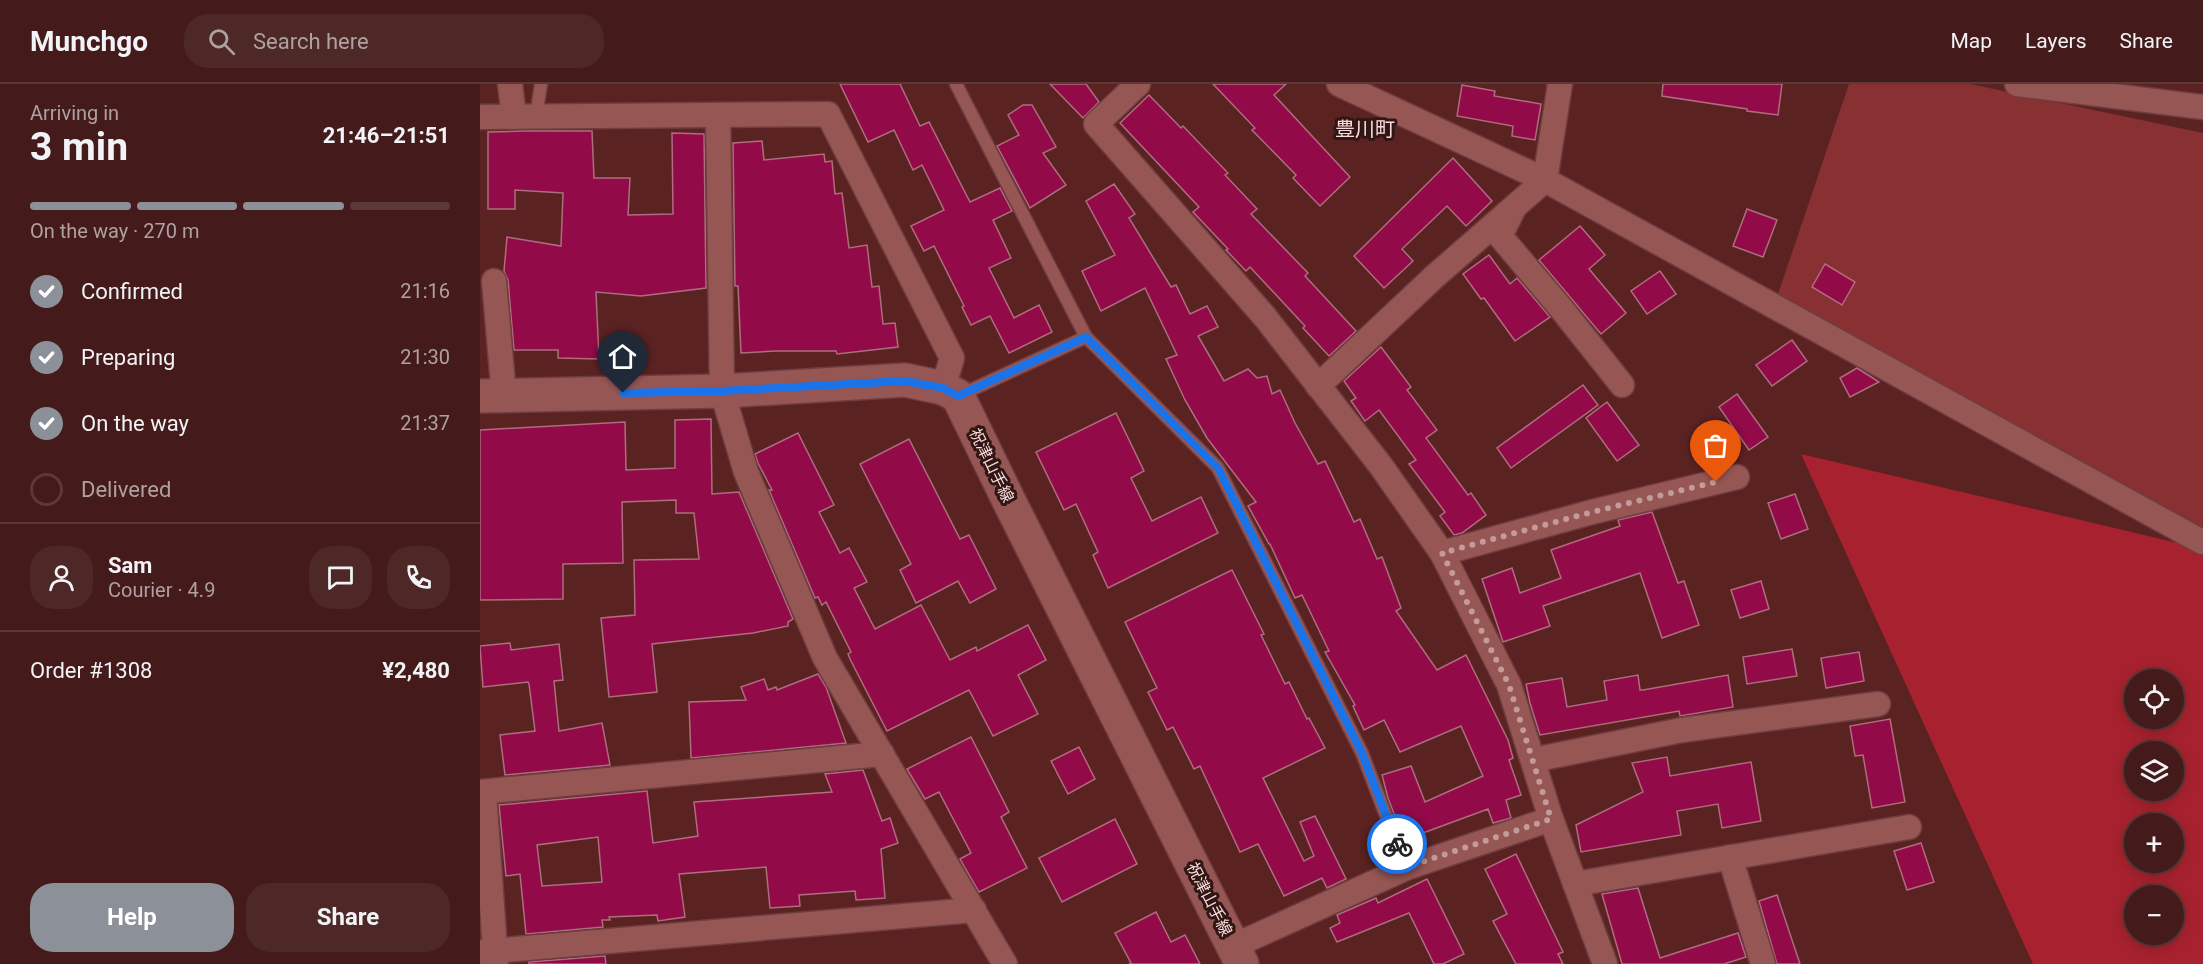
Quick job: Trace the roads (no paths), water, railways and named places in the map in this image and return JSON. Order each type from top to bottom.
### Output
[{"type":"street","points":[[510,84],[525,117]]},
{"type":"street","points":[[1138,84],[1096,124],[1265,317],[1381,466],[1442,553],[1509,685],[1551,819],[1605,964]]},
{"type":"street","points":[[1339,84],[1545,180],[2202,542]]},
{"type":"street","points":[[1318,386],[1434,277],[1545,180],[1560,84]]},
{"type":"street","points":[[2017,84],[2203,107]]},
{"type":"street","points":[[480,117],[828,114],[952,358],[951,392],[905,381],[722,391],[492,396],[494,281]]},
{"type":"street","points":[[718,115],[722,391],[746,472],[825,658],[1005,964]]},
{"type":"street","points":[[1516,205],[1500,236],[1622,385]]},
{"type":"street","name":"祝津山手線","points":[[951,392],[1008,499],[1238,955]]},
{"type":"street","points":[[1442,553],[1592,512],[1737,477]]},
{"type":"street","points":[[1533,760],[1682,730],[1878,704]]},
{"type":"street","points":[[882,754],[482,792],[491,956],[974,910]]},
{"type":"street","points":[[1238,955],[1407,867],[1551,819]]},
{"type":"street","points":[[1575,884],[1909,827]]},
{"type":"street","points":[[1730,857],[1763,964]]},
{"type":"lane","points":[[525,117],[542,84]]},
{"type":"lane","points":[[956,84],[1086,337],[1218,468],[1362,753],[1407,867]]},
{"type":"lane","points":[[951,392],[1086,337]]},
{"type":"district","name":"豊川町","points":[[1365,129]]}]
